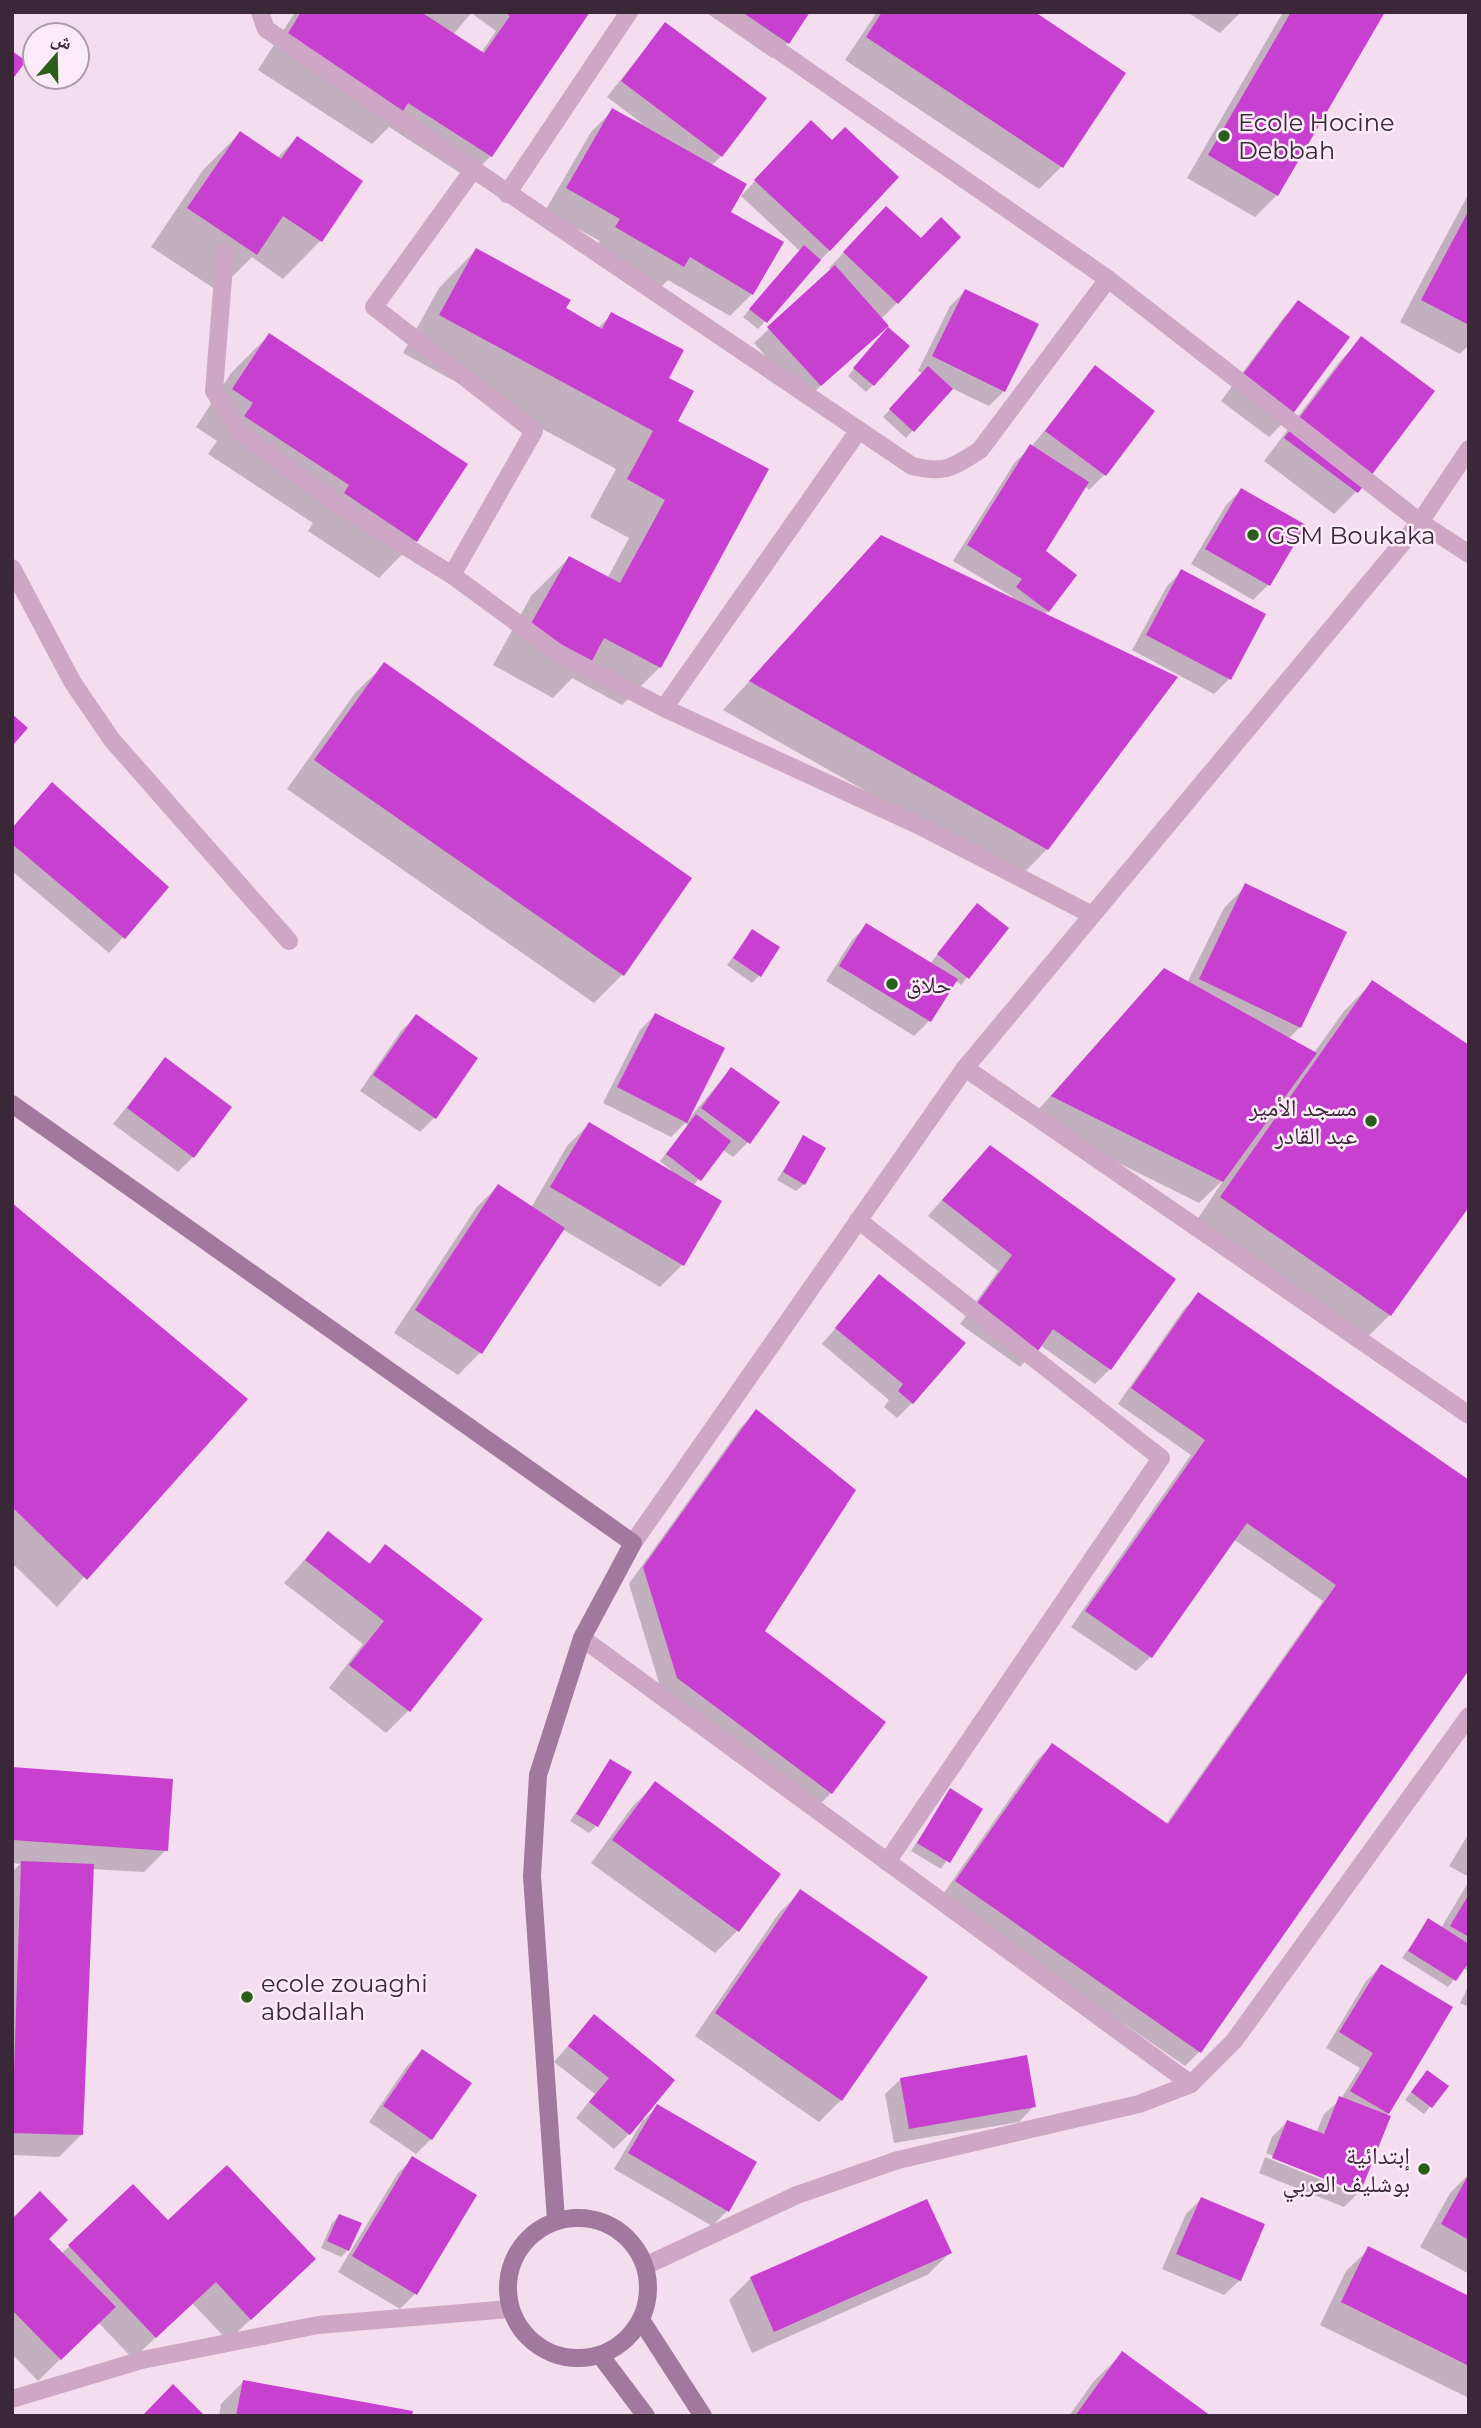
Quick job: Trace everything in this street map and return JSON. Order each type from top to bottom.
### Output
[{"type":"street","points":[[260,12],[265,29],[912,466],[937,472],[956,466],[980,450],[1108,279]]},
{"type":"street","points":[[507,194],[629,12]]},
{"type":"street","points":[[723,12],[1108,279],[1420,522],[1469,554]]},
{"type":"street","points":[[452,575],[534,431],[374,307],[473,170]]},
{"type":"street","points":[[225,253],[214,391],[240,433],[337,504],[452,575],[558,653],[664,708],[918,825],[1092,915]]},
{"type":"street","points":[[664,708],[859,430]]},
{"type":"street","points":[[556,2220],[532,1876],[538,1775],[582,1639],[633,1543],[965,1068],[1420,522],[1469,449]]},
{"type":"street","points":[[12,568],[73,683],[112,740],[289,941]]},
{"type":"street","points":[[965,1068],[1469,1415]]},
{"type":"street","points":[[12,1104],[633,1543]]},
{"type":"street","points":[[858,1220],[1161,1458],[887,1862]]},
{"type":"street","points":[[582,1639],[1191,2084]]},
{"type":"street","points":[[645,2266],[797,2195],[898,2160],[1139,2104],[1191,2084],[1234,2041],[1469,1716]]},
{"type":"street","points":[[584,2217],[610,2225],[631,2242],[645,2266],[648,2294],[641,2320],[623,2341],[600,2355],[572,2358],[546,2351],[524,2333],[510,2309],[507,2282],[515,2256],[532,2234],[556,2220],[584,2217]]},
{"type":"street","points":[[12,2399],[142,2360],[318,2325],[510,2309]]},
{"type":"street","points":[[641,2320],[703,2416]]},
{"type":"street","points":[[600,2355],[646,2416]]},
{"type":"building","points":[[301,12],[421,12],[484,53],[510,16],[505,12],[590,12],[492,157],[408,103],[396,123],[279,48]]},
{"type":"building","points":[[742,12],[810,12],[789,44]]},
{"type":"building","points":[[882,12],[1035,12],[1126,73],[1063,168],[866,37]]},
{"type":"building","points":[[1291,12],[1385,12],[1278,196],[1208,155]]},
{"type":"building","points":[[665,22],[767,98],[722,157],[621,81]]},
{"type":"building","points":[[12,51],[21,57],[21,68],[12,80]]},
{"type":"building","points":[[612,108],[747,184],[731,212],[784,242],[753,295],[690,257],[684,267],[615,227],[620,219],[566,188]]},
{"type":"building","points":[[811,120],[832,140],[845,127],[899,177],[830,251],[754,180]]},
{"type":"building","points":[[240,131],[281,159],[297,136],[363,181],[322,242],[283,216],[257,255],[187,208]]},
{"type":"building","points":[[886,206],[921,238],[941,217],[961,237],[898,304],[843,252]]},
{"type":"building","points":[[1469,210],[1469,325],[1421,300]]},
{"type":"building","points":[[804,245],[821,260],[767,323],[749,309]]},
{"type":"building","points":[[476,248],[571,300],[566,308],[602,329],[611,312],[684,350],[669,378],[694,391],[678,421],[769,469],[661,668],[604,638],[592,661],[529,627],[569,556],[620,583],[665,500],[627,479],[653,431],[439,315]]},
{"type":"building","points":[[835,265],[889,326],[821,386],[767,327]]},
{"type":"building","points":[[965,289],[1039,324],[1005,392],[932,356]]},
{"type":"building","points":[[1298,300],[1350,337],[1286,423],[1235,385]]},
{"type":"building","points":[[888,327],[910,346],[874,386],[853,368]]},
{"type":"building","points":[[269,333],[468,464],[417,542],[344,493],[349,485],[244,416],[253,403],[232,389]]},
{"type":"building","points":[[1361,336],[1435,391],[1358,493],[1284,438]]},
{"type":"building","points":[[1095,365],[1155,411],[1106,476],[1045,431]]},
{"type":"building","points":[[928,366],[953,389],[914,432],[889,409]]},
{"type":"building","points":[[1030,444],[1089,482],[1046,551],[1077,575],[1049,612],[1016,587],[1022,579],[967,545]]},
{"type":"building","points":[[1241,488],[1306,525],[1270,586],[1205,549]]},
{"type":"building","points":[[881,535],[1178,677],[1048,850],[749,681]]},
{"type":"building","points":[[1181,569],[1266,614],[1231,680],[1146,635]]},
{"type":"building","points":[[384,662],[692,878],[624,976],[314,760]]},
{"type":"building","points":[[12,714],[28,728],[12,746]]},
{"type":"building","points":[[52,782],[169,887],[125,939],[12,844],[12,828]]},
{"type":"building","points":[[1245,883],[1347,932],[1301,1028],[1199,979]]},
{"type":"building","points":[[977,903],[1009,928],[969,979],[937,954]]},
{"type":"building","points":[[866,923],[958,979],[931,1022],[839,966]]},
{"type":"building","points":[[752,929],[780,947],[761,977],[733,958]]},
{"type":"building","points":[[1164,968],[1317,1053],[1223,1182],[1051,1096]]},
{"type":"building","name":"مسجد الأمير عبد القادر","points":[[1372,980],[1469,1045],[1469,1207],[1391,1316],[1220,1197]]},
{"type":"building","points":[[655,1013],[725,1048],[687,1123],[617,1087]]},
{"type":"building","points":[[416,1014],[478,1058],[436,1119],[373,1075]]},
{"type":"building","points":[[165,1057],[232,1107],[194,1158],[127,1108]]},
{"type":"building","points":[[731,1067],[780,1102],[750,1144],[701,1108]]},
{"type":"building","points":[[696,1114],[731,1141],[701,1181],[666,1154]]},
{"type":"building","points":[[589,1122],[722,1201],[684,1266],[550,1187]]},
{"type":"building","points":[[803,1135],[826,1148],[805,1185],[783,1172]]},
{"type":"building","points":[[990,1145],[1176,1279],[1111,1370],[1053,1329],[1036,1354],[973,1309],[1012,1255],[942,1200]]},
{"type":"building","points":[[498,1184],[565,1228],[482,1354],[415,1310]]},
{"type":"building","points":[[12,1203],[248,1399],[87,1580],[12,1507]]},
{"type":"building","points":[[879,1274],[966,1343],[913,1404],[898,1391],[903,1384],[835,1328]]},
{"type":"building","points":[[1198,1292],[1469,1480],[1469,1670],[1201,2053],[955,1881],[1052,1743],[1168,1824],[1336,1585],[1247,1523],[1152,1658],[1085,1611],[1205,1440],[1131,1388]]},
{"type":"building","points":[[756,1409],[856,1490],[765,1631],[886,1722],[832,1794],[677,1678],[643,1567]]},
{"type":"building","points":[[328,1531],[370,1564],[385,1544],[483,1619],[410,1712],[349,1665],[384,1621],[305,1560]]},
{"type":"building","points":[[610,1759],[632,1772],[598,1827],[576,1814]]},
{"type":"building","points":[[12,1767],[173,1779],[168,1851],[12,1840]]},
{"type":"building","points":[[655,1781],[781,1874],[739,1932],[612,1840]]},
{"type":"building","points":[[950,1788],[983,1809],[950,1863],[917,1843]]},
{"type":"building","points":[[21,1861],[94,1864],[83,2135],[12,2133]]},
{"type":"building","points":[[800,1889],[928,1977],[842,2101],[715,2013]]},
{"type":"building","points":[[1469,1894],[1469,1937],[1450,1926]]},
{"type":"building","points":[[1428,1918],[1469,1944],[1469,1962],[1456,1981],[1408,1951]]},
{"type":"building","points":[[1381,1964],[1453,2007],[1389,2114],[1350,2091],[1373,2053],[1339,2032]]},
{"type":"building","points":[[594,2014],[675,2080],[630,2135],[589,2102],[609,2078],[568,2046]]},
{"type":"building","points":[[422,2049],[472,2083],[432,2140],[383,2106]]},
{"type":"building","points":[[1027,2055],[1036,2107],[909,2129],[900,2078]]},
{"type":"building","points":[[1427,2070],[1449,2086],[1432,2108],[1411,2092]]},
{"type":"building","points":[[1339,2096],[1391,2116],[1360,2193],[1272,2158],[1287,2120],[1324,2134]]},
{"type":"building","points":[[657,2104],[757,2162],[729,2212],[628,2153]]},
{"type":"building","points":[[412,2156],[477,2195],[417,2295],[352,2256]]},
{"type":"building","points":[[227,2165],[316,2259],[251,2320],[216,2282],[156,2338],[68,2245],[133,2184],[168,2220]]},
{"type":"building","points":[[1469,2174],[1469,2240],[1441,2224]]},
{"type":"building","points":[[40,2191],[68,2220],[49,2239],[116,2307],[61,2360],[12,2310],[12,2219]]},
{"type":"building","points":[[1201,2197],[1265,2224],[1241,2281],[1176,2254]]},
{"type":"building","points":[[927,2199],[952,2253],[774,2332],[750,2277]]},
{"type":"building","points":[[339,2214],[362,2223],[349,2251],[327,2241]]},
{"type":"building","points":[[1368,2246],[1469,2296],[1469,2366],[1341,2302]]},
{"type":"building","points":[[1122,2351],[1211,2416],[1075,2416]]},
{"type":"building","points":[[243,2380],[413,2411],[412,2416],[236,2416]]},
{"type":"building","points":[[173,2384],[205,2416],[142,2416]]},
{"type":"place","name":"Ecole Hocine Debbah","points":[[1224,136]]},
{"type":"place","name":"GSM Boukaka","points":[[1253,535]]},
{"type":"place","name":"حلاق","points":[[892,984]]},
{"type":"place","name":"مسجد الأمير عبد القادر","points":[[1371,1121]]},
{"type":"place","name":"ecole zouaghi abdallah","points":[[247,1997]]},
{"type":"place","name":"إبتدائية بوشليف العربي","points":[[1424,2169]]}]
